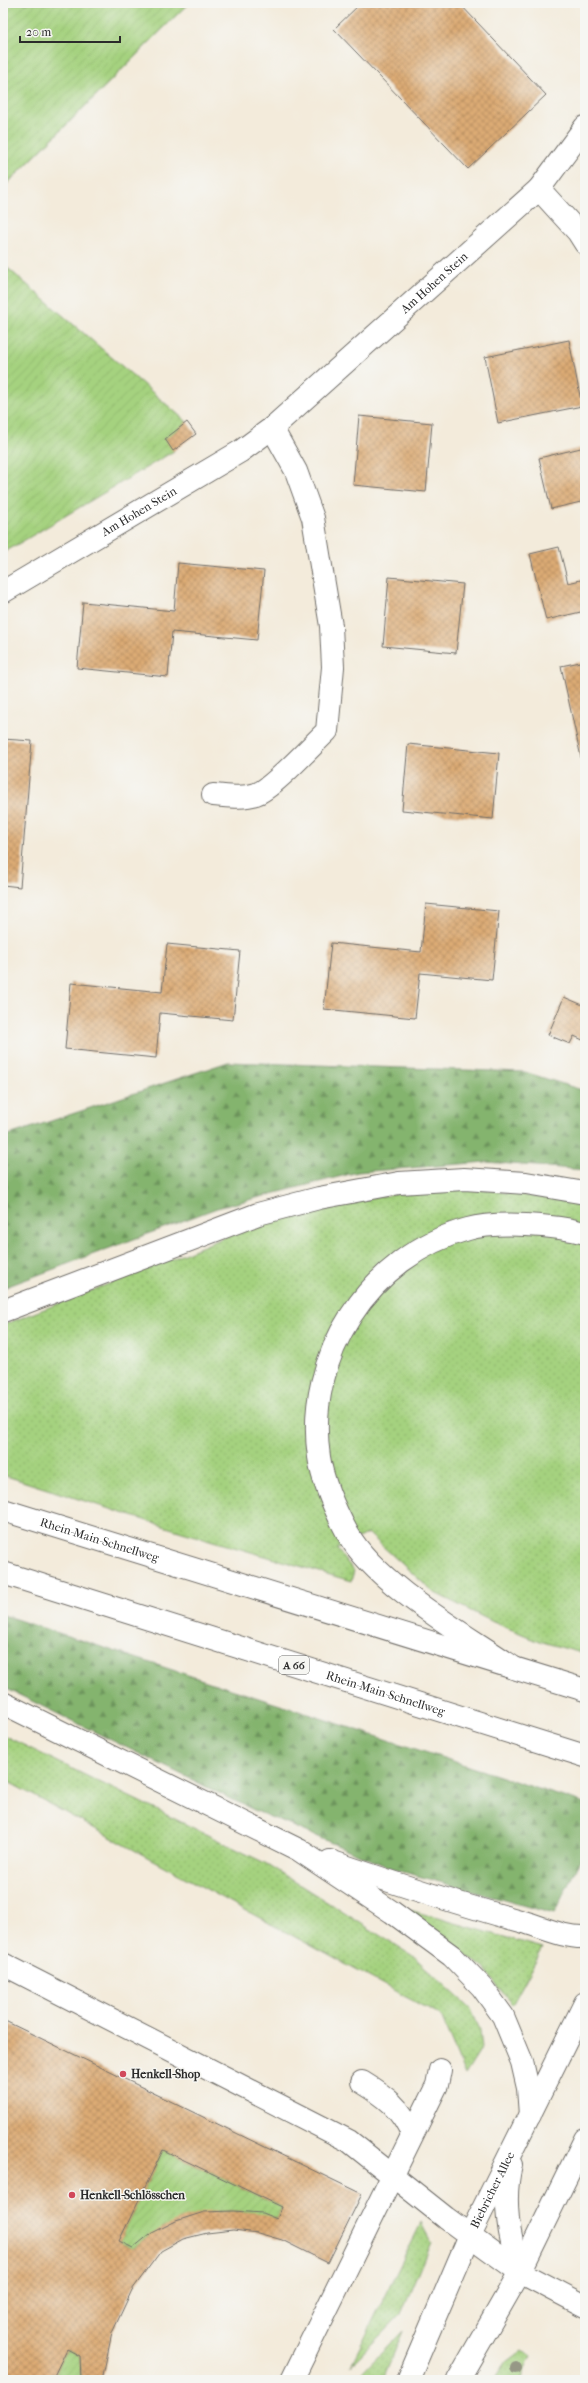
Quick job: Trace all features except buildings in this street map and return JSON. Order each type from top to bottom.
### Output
[{"type":"main road","name":"Am Hohen Stein","points":[[3,592],[241,451],[272,428],[539,190],[585,127]]},
{"type":"main road","points":[[539,190],[578,232],[585,243]]},
{"type":"main road","points":[[213,795],[236,797],[257,794],[273,784],[282,773],[327,731],[332,667],[331,626],[313,518],[296,471],[272,428]]},
{"type":"main road","points":[[3,1311],[258,1214],[319,1198],[399,1183],[464,1179],[526,1183],[585,1193]]},
{"type":"main road","points":[[514,1668],[392,1583],[376,1569],[349,1536],[330,1498],[319,1457],[317,1414],[323,1379],[339,1332],[363,1297],[393,1267],[429,1244],[469,1229],[518,1225],[571,1229],[585,1233]]},
{"type":"main road","name":"Rhein-Main-Schnellweg","points":[[3,1510],[585,1690]]},
{"type":"main road","name":"Rhein-Main-Schnellweg","points":[[3,1574],[585,1756]]},
{"type":"main road","points":[[3,1704],[299,1850],[446,1901],[553,1930],[572,1938],[585,1937]]},
{"type":"main road","points":[[299,1850],[398,1916],[452,1956],[482,1987],[503,2016],[522,2062],[528,2088],[530,2115]]},
{"type":"main road","points":[[3,1964],[349,2141],[520,2272],[585,2306]]},
{"type":"main road","name":"Biebricher Allee","points":[[408,2380],[470,2235],[585,2003]]},
{"type":"main road","points":[[292,2380],[437,2085],[440,2070]]},
{"type":"main road","points":[[362,2082],[385,2095],[399,2109],[412,2134]]},
{"type":"main road","points":[[519,2136],[510,2170],[507,2204],[510,2239],[520,2272]]},
{"type":"main road","points":[[458,2380],[520,2272],[585,2139]]},
{"type":"green space","points":[[3,3],[189,3],[3,188]]},
{"type":"green space","points":[[3,264],[187,422],[165,439],[174,451],[3,553]]},
{"type":"green space","points":[[228,1062],[525,1072],[585,1091],[585,1170],[486,1162],[358,1172],[217,1208],[3,1288],[3,1137]]},
{"type":"green space","points":[[473,1188],[585,1204],[585,1654],[539,1641],[493,1622],[433,1592],[368,1533],[337,1549],[354,1571],[351,1581],[182,1532],[3,1475],[3,1325],[150,1268],[247,1228],[345,1203],[390,1195]]},
{"type":"green space","points":[[3,1615],[585,1804],[585,1850],[554,1914],[393,1869],[254,1810],[3,1687]]},
{"type":"green space","points":[[3,1735],[267,1864],[414,1957],[471,2009],[480,2030],[482,2048],[465,2075],[441,2016],[3,1779]]},
{"type":"green space","points":[[406,1909],[543,1948],[512,2005],[485,1969]]},
{"type":"green space","points":[[163,2150],[282,2207],[277,2219],[239,2211],[201,2214],[165,2227],[133,2248],[119,2241]]},
{"type":"green space","points":[[421,2223],[431,2242],[401,2314],[351,2365]]},
{"type":"green space","points":[[403,2331],[383,2380],[356,2380],[357,2378]]},
{"type":"green space","points":[[67,2349],[80,2356],[81,2380],[52,2380]]},
{"type":"green space","points":[[522,2350],[532,2357],[521,2380],[494,2380],[506,2362]]},
{"type":"place","name":"Henkell-Shop","points":[[123,2074]]},
{"type":"place","name":"Henkell-Schlösschen","points":[[72,2195]]}]
